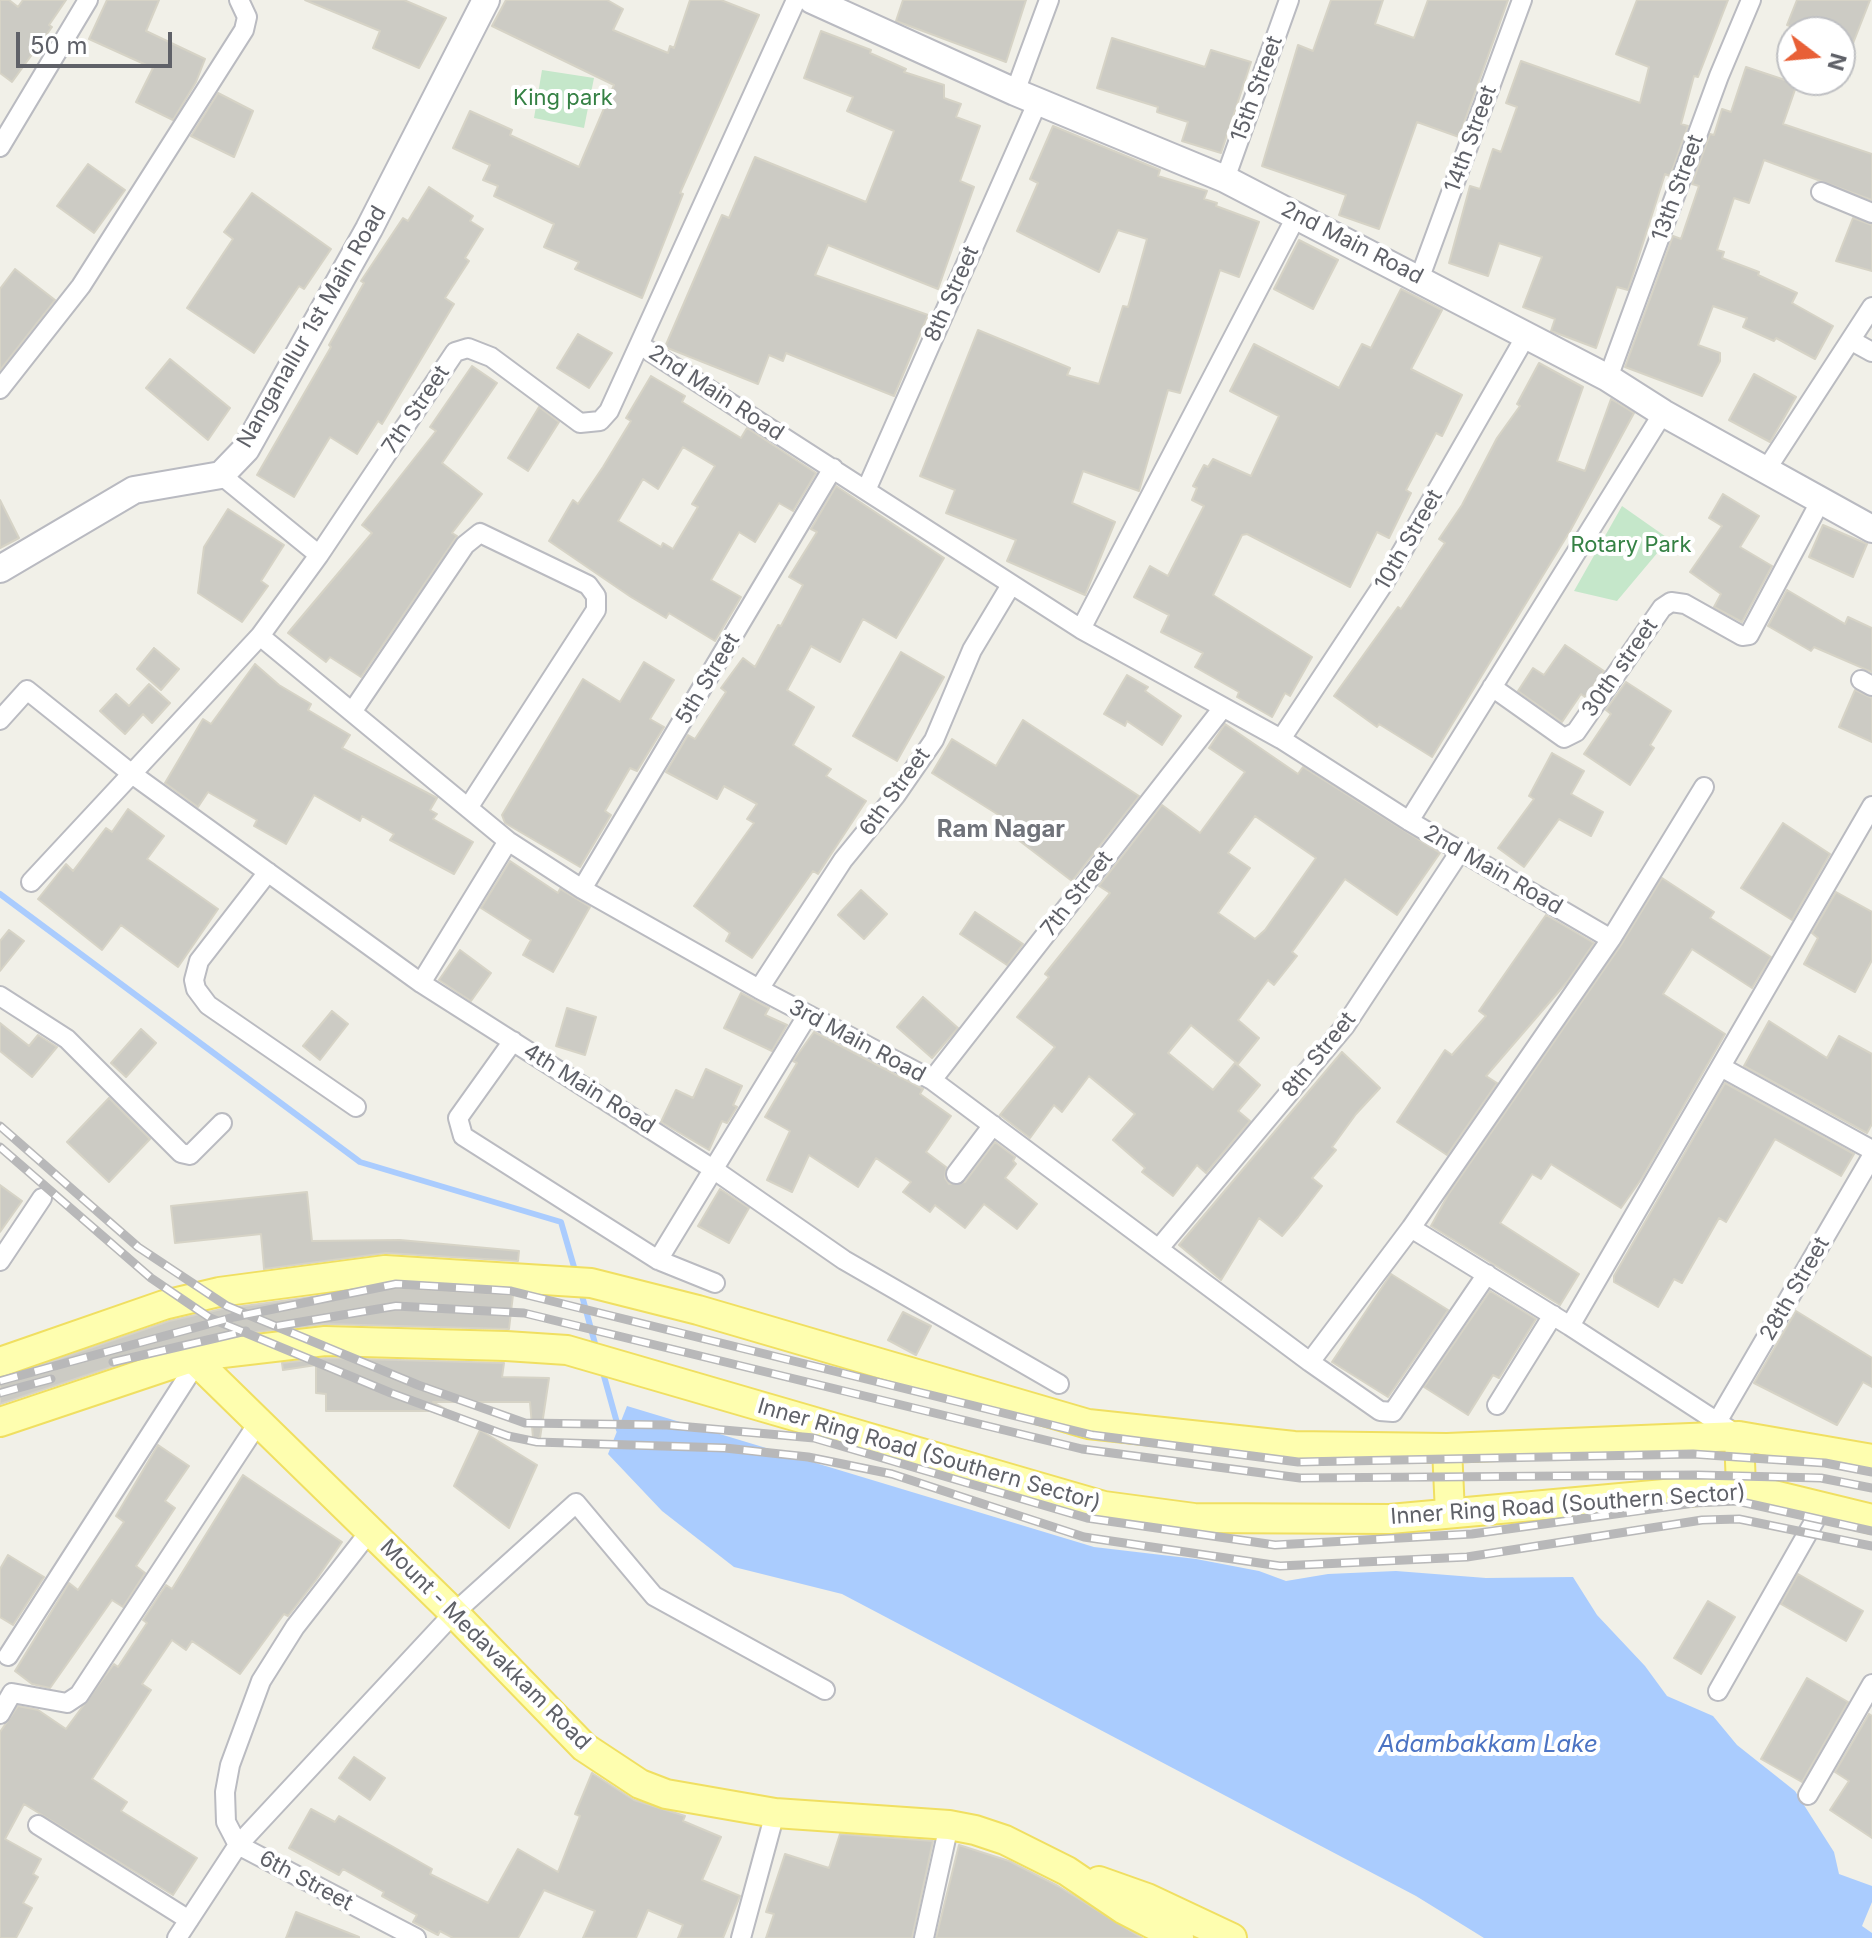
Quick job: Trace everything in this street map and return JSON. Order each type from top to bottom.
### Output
[{"type":"main road","points":[[0,1362],[164,1305],[219,1292],[385,1270],[591,1283],[698,1310],[1088,1424],[1294,1446],[1447,1448],[1728,1429],[1872,1459]]},
{"type":"main road","name":"Inner Ring Road (Southern Sector)","points":[[0,1422],[197,1359],[325,1341],[506,1346],[567,1350],[1104,1506],[1194,1518],[1390,1519],[1741,1487],[1872,1519]]},
{"type":"main road","name":"Mount - Medavakkam Road","points":[[197,1359],[454,1613],[584,1747],[614,1769],[666,1794],[775,1813],[949,1825],[1005,1840],[1067,1871],[1123,1909],[1179,1938]]},
{"type":"main road","points":[[1728,1429],[1741,1487]]},
{"type":"main road","points":[[1447,1448],[1450,1513]]},
{"type":"main road","name":"Mount - Medavakkam Road","points":[[1067,1871],[1122,1888],[1232,1938]]},
{"type":"street","points":[[0,147],[88,0]]},
{"type":"street","points":[[1,388],[81,286],[244,30],[247,17],[239,0]]},
{"type":"street","name":"Nanganallur 1st Main Road","points":[[221,475],[246,449],[432,111],[486,0]]},
{"type":"street","name":"7th Street","points":[[31,882],[260,636],[319,555],[455,352],[468,348],[479,350],[573,420],[588,425],[600,421],[609,411],[796,0]]},
{"type":"street","name":"2nd Main Road","points":[[812,0],[1026,96],[1225,179],[1527,334],[1872,529]]},
{"type":"street","name":"8th Street","points":[[867,488],[1026,96],[1049,0]]},
{"type":"street","name":"15th Street","points":[[1225,179],[1289,0]]},
{"type":"street","name":"14th Street","points":[[1420,277],[1522,0]]},
{"type":"street","name":"13th Street","points":[[1608,378],[1719,76],[1751,0]]},
{"type":"street","points":[[1821,192],[1872,213]]},
{"type":"street","points":[[1081,629],[1297,215]]},
{"type":"street","points":[[1766,470],[1872,307]]},
{"type":"street","name":"10th Street","points":[[1281,739],[1384,583],[1527,334]]},
{"type":"street","points":[[1852,341],[1872,352]]},
{"type":"street","name":"2nd Main Road","points":[[640,345],[867,488],[1081,629],[1281,739],[1409,821],[1611,939]]},
{"type":"street","points":[[1409,821],[1663,413]]},
{"type":"street","name":"5th Street","points":[[582,889],[833,468]]},
{"type":"street","points":[[0,569],[134,490],[221,475],[319,555]]},
{"type":"street","name":"30th street","points":[[1492,687],[1564,738],[1576,732],[1662,608],[1671,602],[1685,604],[1742,636],[1749,635],[1821,500]]},
{"type":"street","points":[[352,712],[473,537],[480,533],[588,585],[596,596],[596,610],[468,808]]},
{"type":"street","name":"6th Street","points":[[759,989],[843,860],[896,795],[934,740],[972,650],[1011,585]]},
{"type":"street","name":"3rd Main Road","points":[[260,636],[508,841],[582,889],[759,989],[932,1080],[1380,1411],[1393,1412],[1487,1274]]},
{"type":"street","name":"4th Main Road","points":[[0,720],[27,690],[132,774],[421,983],[713,1169],[844,1260],[1059,1384]]},
{"type":"street","name":"7th Street","points":[[932,1080],[1222,709]]},
{"type":"street","points":[[1310,1362],[1411,1228],[1611,939],[1704,787]]},
{"type":"street","points":[[1570,1326],[1872,806]]},
{"type":"street","points":[[421,983],[508,841]]},
{"type":"street","name":"8th Street","points":[[1160,1247],[1345,1026],[1461,850]]},
{"type":"street","points":[[268,872],[199,961],[194,980],[196,989],[208,1005],[356,1107]]},
{"type":"street","points":[[0,996],[67,1039],[181,1153],[190,1155],[222,1123]]},
{"type":"street","points":[[658,1260],[807,1016]]},
{"type":"street","points":[[513,1041],[458,1118],[463,1136],[658,1260],[715,1283]]},
{"type":"street","points":[[1721,1067],[1872,1153]]},
{"type":"street","points":[[956,1174],[993,1125]]},
{"type":"street","name":"28th Street","points":[[1728,1429],[1872,1153]]},
{"type":"street","points":[[0,1261],[42,1198]]},
{"type":"street","points":[[1411,1228],[1553,1315],[1728,1429]]},
{"type":"street","points":[[1497,1405],[1553,1315]]},
{"type":"street","points":[[8,1656],[197,1359]]},
{"type":"street","points":[[0,1714],[12,1693],[67,1703],[79,1695],[260,1420]]},
{"type":"street","points":[[177,1938],[238,1845],[454,1613],[576,1503],[654,1596],[825,1690]]},
{"type":"street","points":[[1718,1691],[1823,1506]]},
{"type":"street","points":[[238,1845],[226,1822],[225,1792],[241,1727],[256,1692],[295,1627],[370,1531]]},
{"type":"street","points":[[1808,1795],[1872,1684]]},
{"type":"street","points":[[741,1938],[775,1813]]},
{"type":"street","points":[[38,1825],[189,1920]]},
{"type":"street","points":[[924,1938],[949,1825]]},
{"type":"street","name":"6th Street","points":[[238,1845],[416,1938]]},
{"type":"green space","name":"King park","points":[[542,70],[594,78],[584,128],[534,118]]},
{"type":"green space","name":"Rotary Park","points":[[1622,506],[1669,539],[1617,601],[1574,591]]},
{"type":"water","name":"Adambakkam Lake","points":[[627,1406],[1094,1547],[1196,1559],[1259,1571],[1286,1581],[1328,1574],[1396,1571],[1486,1578],[1573,1577],[1597,1615],[1645,1666],[1667,1696],[1713,1716],[1737,1745],[1795,1791],[1834,1852],[1839,1874],[1872,1886],[1872,1902],[1862,1926],[1872,1933],[1872,1938],[1484,1938],[1416,1896],[842,1594],[734,1567],[662,1511],[608,1454]]},
{"type":"building","points":[[0,0],[9,0],[18,7],[23,0],[66,0],[49,25],[52,27],[12,82],[0,73]]},
{"type":"building","points":[[107,0],[159,0],[146,31],[205,59],[196,82],[173,120],[136,102],[153,68],[89,39]]},
{"type":"building","points":[[305,0],[404,0],[446,18],[419,68],[373,48],[380,31]]},
{"type":"building","points":[[506,0],[607,0],[623,9],[613,30],[668,53],[670,46],[674,48],[690,0],[721,0],[759,15],[680,193],[683,194],[642,298],[575,269],[579,262],[544,247],[554,224],[494,196],[498,186],[483,180],[490,165],[453,148],[470,111],[512,130],[510,135],[579,167],[614,85],[492,26]]},
{"type":"building","points":[[903,0],[1026,0],[1006,62],[896,21]]},
{"type":"building","points":[[1331,0],[1383,0],[1375,24],[1414,38],[1428,0],[1508,0],[1459,137],[1417,122],[1379,229],[1339,215],[1346,195],[1262,166],[1298,45],[1313,51]]},
{"type":"building","points":[[1637,0],[1728,0],[1698,77],[1694,76],[1681,124],[1688,126],[1670,176],[1665,174],[1628,290],[1617,287],[1596,348],[1551,331],[1555,319],[1523,307],[1542,257],[1499,243],[1488,276],[1449,263],[1470,186],[1480,189],[1493,149],[1501,152],[1517,107],[1506,103],[1521,61],[1640,103],[1649,67],[1616,54]]},
{"type":"building","points":[[1797,0],[1870,0],[1856,36],[1856,16],[1791,16]]},
{"type":"building","points":[[821,31],[871,50],[870,53],[906,69],[904,72],[944,85],[944,98],[961,104],[956,117],[980,126],[960,181],[974,187],[938,289],[828,245],[815,275],[928,315],[894,396],[786,353],[783,361],[769,355],[758,384],[665,347],[722,215],[729,218],[755,157],[866,202],[894,131],[847,111],[853,97],[804,78]]},
{"type":"building","points":[[1112,38],[1205,67],[1211,50],[1251,62],[1221,153],[1182,141],[1188,122],[1157,112],[1158,107],[1097,88]]},
{"type":"building","points":[[1746,67],[1776,77],[1776,96],[1793,96],[1783,124],[1872,154],[1872,200],[1764,160],[1749,203],[1734,198],[1717,250],[1724,252],[1722,258],[1759,272],[1758,275],[1797,293],[1792,303],[1833,326],[1815,359],[1776,338],[1774,341],[1743,327],[1747,318],[1713,306],[1698,345],[1720,353],[1720,361],[1702,396],[1625,367],[1673,236],[1681,239],[1699,186],[1692,184],[1710,134],[1714,135],[1722,109],[1731,112]]},
{"type":"building","points":[[218,93],[253,111],[234,157],[191,136]]},
{"type":"building","points":[[1053,126],[1160,170],[1158,176],[1207,191],[1204,199],[1259,222],[1239,277],[1220,270],[1180,393],[1168,390],[1139,491],[1083,471],[1072,503],[1115,522],[1085,595],[1007,561],[1016,540],[946,513],[955,490],[920,476],[978,330],[1070,368],[1067,375],[1099,384],[1123,306],[1128,307],[1147,239],[1118,230],[1099,272],[1017,231],[1038,183],[1030,179]]},
{"type":"building","points":[[88,164],[125,190],[94,233],[57,206]]},
{"type":"building","points":[[429,187],[473,216],[470,221],[483,229],[465,258],[469,261],[445,298],[454,304],[382,424],[378,421],[357,454],[330,437],[294,497],[257,475],[331,347],[329,345],[364,283],[361,281],[403,218],[408,221]]},
{"type":"building","points":[[252,193],[331,249],[304,289],[299,286],[254,353],[187,308],[233,239],[224,232]]},
{"type":"building","points":[[1853,218],[1872,225],[1872,271],[1836,261]]},
{"type":"building","points":[[1299,240],[1338,260],[1313,309],[1274,289]]},
{"type":"building","points":[[15,269],[55,300],[0,370],[0,289]]},
{"type":"building","points":[[1401,289],[1442,310],[1411,369],[1462,395],[1442,436],[1436,433],[1406,490],[1411,493],[1389,538],[1377,532],[1350,587],[1247,534],[1242,535],[1213,595],[1312,657],[1290,696],[1285,693],[1272,717],[1237,697],[1239,692],[1195,667],[1203,653],[1161,632],[1169,615],[1134,597],[1150,566],[1168,576],[1204,506],[1192,500],[1197,488],[1193,486],[1204,465],[1208,467],[1213,459],[1251,476],[1279,416],[1230,391],[1254,344],[1339,388],[1362,344],[1371,348]]},
{"type":"building","points":[[578,334],[612,353],[589,388],[557,368]]},
{"type":"building","points":[[170,359],[230,408],[208,440],[146,388]]},
{"type":"building","points":[[1539,363],[1583,387],[1557,461],[1585,471],[1611,399],[1634,413],[1570,531],[1432,757],[1379,724],[1377,727],[1334,696],[1398,607],[1401,609],[1445,543],[1439,539],[1462,505],[1497,438],[1520,406],[1517,404]]},
{"type":"building","points":[[472,366],[497,383],[442,463],[482,494],[452,533],[457,536],[361,677],[330,657],[326,662],[288,633],[372,533],[362,525],[436,431],[430,427]]},
{"type":"building","points":[[1754,374],[1796,397],[1770,442],[1729,420]]},
{"type":"building","points":[[651,376],[685,396],[682,402],[741,438],[747,428],[816,473],[793,511],[779,503],[755,542],[739,532],[711,580],[741,597],[715,641],[669,613],[666,618],[631,597],[549,541],[573,500],[578,504],[603,467],[631,421],[626,418]],"holes":[[[683,447],[715,466],[692,504],[698,507],[673,549],[663,543],[661,547],[618,521],[643,479],[658,489]]]},
{"type":"building","points":[[539,407],[559,422],[528,471],[508,458]]},
{"type":"building","points":[[836,486],[944,558],[896,638],[863,619],[840,662],[811,646],[787,690],[814,707],[793,745],[831,769],[826,776],[866,801],[818,874],[813,871],[752,958],[726,941],[730,933],[694,906],[754,823],[747,819],[757,804],[724,786],[717,799],[666,772],[688,735],[695,739],[726,692],[721,688],[743,658],[755,667],[778,625],[781,626],[803,585],[789,577],[817,532],[811,529]]},
{"type":"building","points":[[1723,494],[1759,516],[1740,547],[1772,566],[1742,622],[1714,607],[1721,594],[1690,572],[1722,526],[1709,518]]},
{"type":"building","points":[[0,500],[19,538],[0,548]]},
{"type":"building","points":[[228,509],[284,545],[261,581],[268,586],[242,622],[198,593],[204,547]]},
{"type":"building","points":[[1823,525],[1867,544],[1853,577],[1809,557]]},
{"type":"building","points":[[1787,590],[1845,624],[1848,617],[1872,628],[1872,672],[1814,647],[1811,651],[1768,626]]},
{"type":"building","points":[[1565,645],[1604,671],[1585,697],[1581,694],[1562,722],[1518,691],[1533,668],[1544,675]]},
{"type":"building","points":[[154,648],[179,669],[161,690],[137,669]]},
{"type":"building","points":[[901,652],[944,677],[897,761],[853,736]]},
{"type":"building","points":[[644,662],[674,680],[650,719],[664,727],[637,771],[630,768],[605,811],[611,815],[580,867],[505,823],[502,815],[583,679],[620,702]]},
{"type":"building","points":[[255,664],[279,685],[311,704],[308,710],[350,735],[342,748],[437,798],[430,810],[437,814],[433,819],[473,842],[454,874],[390,840],[394,834],[362,816],[360,821],[314,795],[286,844],[254,826],[257,820],[208,792],[198,807],[165,783],[203,719],[211,724]]},
{"type":"building","points":[[1127,675],[1148,687],[1145,691],[1181,716],[1162,745],[1127,721],[1125,726],[1104,714]]},
{"type":"building","points":[[1626,682],[1671,711],[1650,745],[1654,748],[1630,785],[1584,754],[1611,714],[1606,710]]},
{"type":"building","points":[[149,684],[170,703],[152,723],[143,714],[125,734],[100,711],[116,694],[129,706]]},
{"type":"building","points":[[1855,690],[1872,698],[1872,742],[1839,727]]},
{"type":"building","points":[[1023,720],[1139,796],[1072,881],[1008,832],[1013,824],[932,773],[952,739],[996,766]]},
{"type":"building","points":[[1225,724],[1298,774],[1303,767],[1440,853],[1397,915],[1345,879],[1292,952],[1297,956],[1274,985],[1268,980],[1238,1020],[1259,1038],[1238,1064],[1191,1025],[1168,1053],[1213,1090],[1235,1063],[1260,1085],[1238,1111],[1250,1121],[1206,1173],[1197,1165],[1173,1196],[1142,1172],[1145,1168],[1113,1140],[1135,1114],[1089,1076],[1062,1112],[1054,1105],[1030,1138],[1000,1115],[1055,1047],[1017,1017],[1049,977],[1045,974],[1110,893],[1099,886],[1162,805],[1200,833],[1245,772],[1209,748]],"holes":[[[1255,816],[1316,858],[1265,930],[1255,939],[1218,913],[1250,868],[1228,853]]]},
{"type":"building","points":[[1552,753],[1584,771],[1571,794],[1603,812],[1591,836],[1559,819],[1524,867],[1498,848],[1534,799],[1529,796]]},
{"type":"building","points":[[128,809],[164,836],[147,859],[218,909],[178,967],[121,925],[102,950],[38,899],[66,864],[73,871],[106,828],[112,832]]},
{"type":"building","points":[[1783,823],[1830,854],[1792,920],[1741,888]]},
{"type":"building","points":[[510,861],[558,893],[560,889],[590,907],[553,972],[523,955],[531,940],[481,908]]},
{"type":"building","points":[[1662,878],[1714,912],[1710,918],[1771,957],[1752,988],[1692,949],[1663,994],[1725,1034],[1642,1178],[1621,1208],[1551,1164],[1541,1179],[1532,1174],[1500,1223],[1579,1274],[1560,1305],[1431,1226],[1448,1195],[1621,945]]},
{"type":"building","points":[[861,890],[887,914],[864,939],[838,915]]},
{"type":"building","points":[[1836,892],[1872,912],[1872,960],[1855,992],[1804,964],[1818,938],[1812,933]]},
{"type":"building","points":[[975,912],[1023,944],[1007,965],[960,934]]},
{"type":"building","points":[[1546,915],[1594,943],[1567,982],[1486,1076],[1497,1083],[1447,1155],[1397,1122],[1445,1050],[1452,1055],[1486,1016],[1479,1011]]},
{"type":"building","points":[[9,930],[24,941],[0,971],[0,941]]},
{"type":"building","points":[[460,950],[491,973],[471,1001],[439,980]]},
{"type":"building","points":[[741,993],[769,1008],[765,1015],[787,1025],[772,1051],[724,1028]]},
{"type":"building","points":[[923,997],[958,1028],[932,1058],[897,1027]]},
{"type":"building","points":[[567,1008],[596,1017],[585,1055],[556,1046]]},
{"type":"building","points":[[332,1011],[348,1024],[320,1060],[303,1046]]},
{"type":"building","points":[[1769,1021],[1827,1058],[1839,1036],[1872,1054],[1872,1124],[1867,1133],[1744,1066]]},
{"type":"building","points":[[0,1023],[29,1046],[38,1035],[57,1047],[32,1077],[0,1051]]},
{"type":"building","points":[[141,1029],[156,1043],[126,1077],[111,1063]]},
{"type":"building","points":[[814,1032],[923,1089],[920,1094],[951,1116],[926,1152],[946,1167],[945,1178],[949,1184],[965,1182],[995,1142],[1015,1157],[1013,1161],[1016,1164],[1005,1178],[1037,1204],[1017,1229],[984,1204],[965,1228],[935,1205],[930,1212],[903,1192],[911,1182],[876,1158],[858,1187],[809,1155],[792,1192],[767,1180],[790,1131],[765,1117],[797,1063],[793,1061]]},
{"type":"building","points":[[1342,1052],[1380,1088],[1356,1114],[1332,1147],[1336,1150],[1312,1178],[1322,1186],[1298,1217],[1282,1236],[1259,1218],[1221,1280],[1179,1245]]},
{"type":"building","points":[[706,1069],[742,1086],[733,1105],[737,1107],[727,1123],[722,1121],[709,1150],[661,1122],[676,1090],[693,1098]]},
{"type":"building","points":[[1725,1083],[1854,1154],[1841,1176],[1775,1139],[1726,1222],[1719,1218],[1682,1283],[1674,1279],[1658,1307],[1614,1282],[1614,1276]]},
{"type":"building","points":[[109,1098],[150,1139],[109,1182],[67,1142]]},
{"type":"building","points":[[0,1185],[22,1201],[0,1232]]},
{"type":"building","points":[[720,1189],[749,1208],[729,1243],[698,1226]]},
{"type":"building","points":[[307,1192],[312,1241],[400,1240],[519,1251],[518,1261],[386,1253],[264,1269],[261,1234],[175,1243],[171,1206]]},
{"type":"building","points":[[1391,1274],[1448,1310],[1388,1397],[1332,1362]]},
{"type":"building","points":[[386,1287],[513,1295],[509,1329],[325,1324],[195,1339],[0,1404],[0,1379],[169,1321],[222,1309]]},
{"type":"building","points":[[1490,1291],[1536,1319],[1499,1378],[1493,1375],[1468,1415],[1424,1387]]},
{"type":"building","points":[[1796,1311],[1872,1358],[1872,1387],[1863,1382],[1837,1425],[1754,1383]]},
{"type":"building","points":[[903,1312],[931,1326],[916,1355],[888,1340]]},
{"type":"building","points":[[326,1358],[504,1363],[502,1377],[549,1378],[540,1438],[533,1438],[530,1402],[433,1402],[449,1411],[326,1411],[326,1394],[316,1393],[316,1365],[283,1370],[282,1363]]},
{"type":"building","points":[[480,1430],[537,1465],[509,1528],[454,1486]]},
{"type":"building","points":[[158,1445],[189,1466],[165,1501],[175,1508],[136,1566],[145,1573],[123,1607],[112,1600],[50,1688],[32,1684],[15,1671],[69,1583],[78,1590],[124,1522],[116,1516]]},
{"type":"building","points":[[243,1475],[342,1542],[316,1580],[288,1616],[284,1614],[240,1674],[192,1641],[186,1650],[172,1640],[142,1684],[151,1690],[92,1779],[127,1802],[121,1811],[197,1858],[173,1895],[24,1804],[5,1839],[41,1859],[33,1874],[38,1877],[23,1903],[32,1908],[16,1938],[0,1938],[0,1732],[18,1706],[38,1710],[66,1729],[114,1664],[118,1667],[147,1623],[143,1620],[166,1585],[172,1589]]},
{"type":"building","points":[[8,1555],[44,1577],[13,1625],[0,1617],[0,1569]]},
{"type":"building","points":[[1798,1574],[1863,1611],[1846,1641],[1781,1604]]},
{"type":"building","points":[[1708,1601],[1735,1617],[1701,1674],[1674,1658]]},
{"type":"building","points":[[1807,1678],[1848,1702],[1802,1782],[1761,1759]]},
{"type":"building","points":[[1869,1714],[1872,1716],[1872,1838],[1830,1810],[1849,1781],[1835,1772]]},
{"type":"building","points":[[354,1757],[385,1778],[370,1800],[339,1778]]},
{"type":"building","points":[[592,1773],[634,1800],[685,1816],[683,1821],[721,1837],[702,1880],[740,1896],[723,1938],[678,1938],[683,1925],[648,1910],[636,1938],[583,1938],[595,1911],[544,1890],[518,1938],[453,1938],[440,1931],[438,1935],[413,1922],[417,1915],[382,1896],[384,1892],[343,1869],[339,1875],[289,1848],[311,1809],[335,1822],[339,1816],[432,1869],[430,1874],[488,1903],[518,1849],[558,1872],[580,1816],[575,1814]]},
{"type":"building","points":[[840,1834],[933,1841],[912,1938],[766,1938],[774,1914],[766,1912],[785,1854],[829,1868]]},
{"type":"building","points":[[959,1845],[1009,1861],[1058,1886],[1142,1938],[936,1938]]},
{"type":"building","points":[[296,1912],[359,1937],[359,1938],[286,1938]]},
{"type":"waterway","points":[[0,894],[360,1162],[561,1222],[576,1274]]},
{"type":"waterway","points":[[581,1292],[597,1351]]},
{"type":"waterway","points":[[602,1369],[619,1430],[625,1431]]},
{"type":"railway","points":[[0,1126],[138,1247],[227,1306],[418,1385],[525,1423],[667,1425],[814,1438],[1087,1518],[1275,1545],[1472,1534],[1694,1503],[1737,1501],[1872,1531]]},
{"type":"railway","points":[[0,1147],[151,1278],[210,1318],[391,1393],[508,1436],[537,1442],[725,1448],[808,1457],[892,1474],[1084,1537],[1280,1566],[1467,1557],[1702,1520],[1739,1519],[1872,1546]]},
{"type":"railway","points":[[0,1381],[234,1317],[396,1284],[511,1291],[1092,1435],[1298,1462],[1693,1454],[1825,1463],[1872,1472]]},
{"type":"railway","points":[[277,1326],[396,1306],[524,1313],[1082,1449],[1300,1478],[1697,1475],[1821,1478],[1872,1488]]},
{"type":"railway","points":[[113,1362],[246,1331]]},
{"type":"railway","points":[[0,1393],[51,1379]]},
{"type":"district","name":"Ram Nagar","points":[[1001,830]]}]
